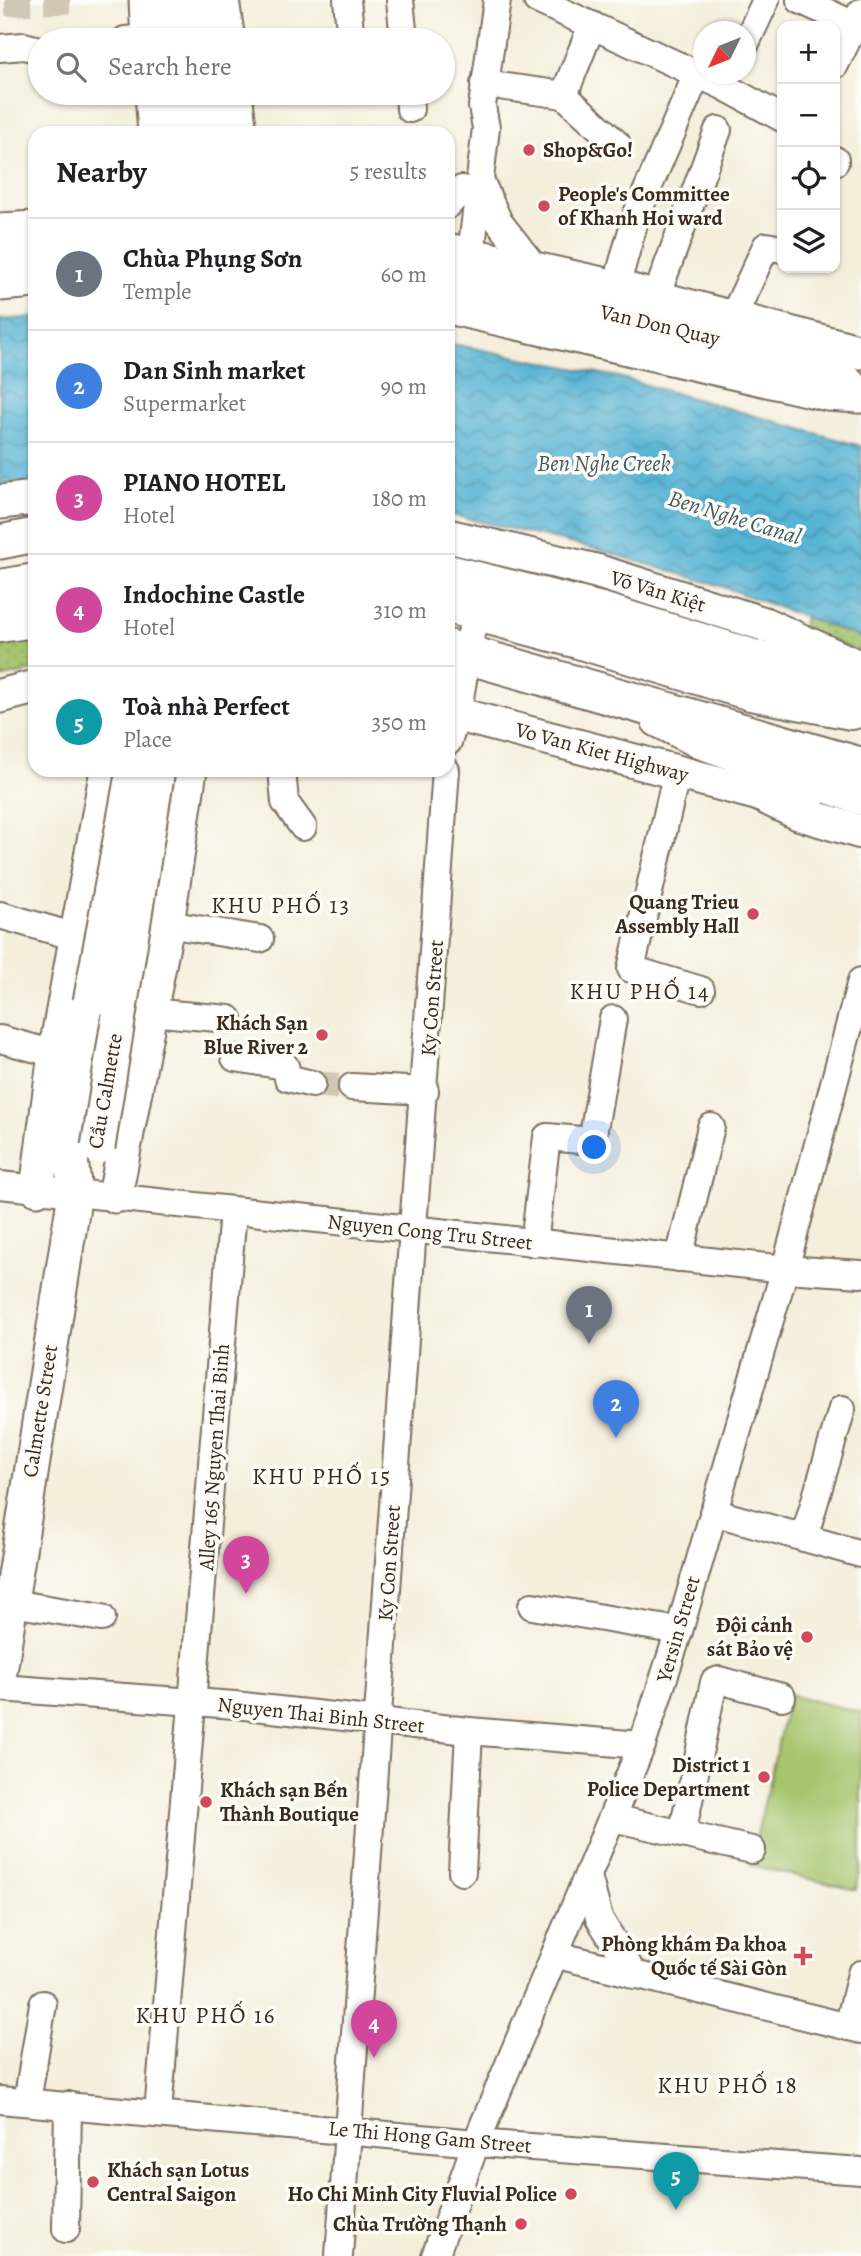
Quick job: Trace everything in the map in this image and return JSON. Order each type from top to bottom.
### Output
[{"type":"highway","points":[[0,575],[28,571]]},
{"type":"highway","points":[[455,577],[601,612],[850,680]]},
{"type":"highway","points":[[0,589],[28,584]]},
{"type":"highway","points":[[457,603],[751,691],[861,711]]},
{"type":"highway","points":[[0,623],[28,619]]},
{"type":"highway","points":[[457,651],[861,767]]},
{"type":"main road","points":[[146,0],[147,28]]},
{"type":"main road","points":[[154,28],[169,0]]},
{"type":"main road","points":[[195,0],[198,28]]},
{"type":"main road","points":[[222,0],[226,28]]},
{"type":"main road","points":[[153,105],[154,126]]},
{"type":"main road","points":[[180,105],[181,126]]},
{"type":"main road","points":[[205,105],[207,126]]},
{"type":"main road","points":[[236,105],[239,126]]},
{"type":"main road","points":[[0,228],[28,228]]},
{"type":"main road","points":[[0,254],[28,252]]},
{"type":"main road","name":"Van Don Quay","points":[[455,271],[535,268],[858,345]]},
{"type":"main road","points":[[455,271],[804,387],[828,394],[860,396]]},
{"type":"main road","name":"Van Don Quay","points":[[455,271],[773,352],[836,372],[860,396]]},
{"type":"main road","points":[[0,284],[28,282]]},
{"type":"main road","points":[[0,502],[28,499]]},
{"type":"main road","points":[[0,542],[28,536]]},
{"type":"main road","name":"Võ Văn Kiệt","points":[[455,538],[596,571],[764,624],[850,680]]},
{"type":"main road","points":[[614,694],[683,734],[861,798]]},
{"type":"main road","name":"Vo Van Kiet Highway","points":[[455,724],[677,772],[756,793]]},
{"type":"main road","points":[[37,1189],[55,1054],[76,937],[115,777]]},
{"type":"main road","name":"Cầu Calmette","points":[[83,1144],[90,1002],[115,777]]},
{"type":"main road","name":"Cầu Calmette","points":[[75,1193],[157,777]]},
{"type":"main road","points":[[115,1196],[166,924],[189,778]]},
{"type":"main road","points":[[756,793],[783,793],[825,786]]},
{"type":"main road","points":[[756,793],[798,813],[861,832]]},
{"type":"main road","name":"Calmette Street","points":[[0,1672],[5,1602],[75,1193]]},
{"type":"street","points":[[347,0],[350,28]]},
{"type":"street","points":[[400,0],[403,28]]},
{"type":"street","points":[[455,271],[471,125],[483,95],[497,0]]},
{"type":"street","points":[[537,0],[693,72]]},
{"type":"street","points":[[756,22],[766,0]]},
{"type":"street","points":[[800,0],[859,22],[840,56]]},
{"type":"street","points":[[564,95],[592,25]]},
{"type":"street","points":[[0,48],[28,47]]},
{"type":"street","points":[[616,287],[636,216],[693,83]]},
{"type":"street","points":[[734,84],[777,114]]},
{"type":"street","points":[[483,95],[564,95],[617,144]]},
{"type":"street","points":[[656,298],[718,131]]},
{"type":"street","points":[[463,191],[499,222],[535,268]]},
{"type":"street","points":[[733,317],[766,246],[777,248]]},
{"type":"street","name":"Ky Con Street","points":[[455,675],[457,603]]},
{"type":"street","name":"Ky Con Street","points":[[455,735],[461,754],[455,764]]},
{"type":"street","points":[[677,772],[631,969],[701,990]]},
{"type":"street","points":[[283,777],[285,802],[303,827]]},
{"type":"street","name":"Ky Con Street","points":[[339,2256],[447,778]]},
{"type":"street","points":[[0,915],[76,937]]},
{"type":"street","points":[[166,924],[260,939]]},
{"type":"street","name":"Yersin Street","points":[[435,2256],[476,2143],[557,1955],[642,1745],[679,1631],[785,1269],[855,1021],[861,981]]},
{"type":"street","points":[[148,1012],[229,1019]]},
{"type":"street","points":[[534,1243],[547,1137],[592,1142],[613,1019]]},
{"type":"street","points":[[0,1039],[55,1054]]},
{"type":"street","points":[[235,1058],[285,1066],[288,1078],[312,1084]]},
{"type":"street","points":[[352,1087],[425,1091]]},
{"type":"street","points":[[679,1258],[711,1127]]},
{"type":"street","name":"Nguyen Cong Tru Street","points":[[0,1185],[785,1269],[861,1274]]},
{"type":"street","name":"Alley 165 Nguyen Thai Binh","points":[[158,2113],[233,1211]]},
{"type":"street","points":[[804,1538],[842,1409]]},
{"type":"street","points":[[713,1512],[804,1538],[859,1547]]},
{"type":"street","points":[[5,1602],[102,1618]]},
{"type":"street","points":[[531,1605],[679,1631]]},
{"type":"street","points":[[682,1834],[713,1682],[719,1680],[782,1697]]},
{"type":"street","name":"Nguyen Thai Binh Street","points":[[0,1688],[194,1702],[469,1731],[642,1745]]},
{"type":"street","points":[[463,1872],[469,1731]]},
{"type":"street","points":[[613,1818],[752,1850]]},
{"type":"street","points":[[588,1876],[599,1918],[634,1975]]},
{"type":"street","points":[[557,1955],[857,2027],[861,1975]]},
{"type":"street","points":[[27,2102],[43,2004]]},
{"type":"street","name":"Le Thi Hong Gam Street","points":[[0,2100],[349,2129],[476,2143],[861,2171]]},
{"type":"street","points":[[66,2229],[68,2105]]},
{"type":"green space","points":[[805,617],[861,637],[861,653],[802,629]]},
{"type":"green space","points":[[28,633],[28,672],[0,678],[0,637]]},
{"type":"green space","points":[[789,1695],[861,1712],[861,1867],[856,1890],[750,1865]]},
{"type":"water","points":[[28,318],[28,483],[0,486],[0,320]]},
{"type":"water","name":"Ben Nghe Creek","points":[[455,344],[618,377],[861,446],[861,638],[721,586],[599,550],[455,516]]},
{"type":"tunnel","points":[[5,3],[83,0]]},
{"type":"tunnel","points":[[312,1084],[352,1087]]},
{"type":"place","name":"Shop&Go!","points":[[529,150]]},
{"type":"place","name":"People's Committee of Khanh Hoi ward","points":[[544,206]]},
{"type":"place","name":"Quang Trieu Assembly Hall","points":[[753,914]]},
{"type":"place","name":"Khách Sạn Blue River 2","points":[[322,1035]]},
{"type":"place","name":"Chùa Phụng Sơn","points":[[589,1344]]},
{"type":"place","name":"Dan Sinh market","points":[[616,1438]]},
{"type":"place","name":"PIANO HOTEL","points":[[246,1594]]},
{"type":"place","name":"Đội cảnh sát Bảo vệ","points":[[807,1637]]},
{"type":"place","name":"District 1 Police Department","points":[[764,1777]]},
{"type":"place","name":"Khách sạn Bến Thành Boutique","points":[[206,1802]]},
{"type":"place","name":"Phòng khám Đa khoa Quốc tế Sài Gòn","points":[[803,1956]]},
{"type":"place","name":"Indochine Castle","points":[[374,2058]]},
{"type":"place","name":"Khách sạn Lotus Central Saigon","points":[[93,2182]]},
{"type":"place","name":"Ho Chi Minh City Fluvial Police","points":[[571,2194]]},
{"type":"place","name":"Toà nhà Perfect","points":[[676,2210]]},
{"type":"place","name":"Chùa Trường Thạnh","points":[[521,2224]]},
{"type":"district","name":"KHU PHỐ 13","points":[[281,905]]},
{"type":"district","name":"KHU PHỐ 14","points":[[640,991]]},
{"type":"district","name":"KHU PHỐ 15","points":[[322,1476]]},
{"type":"district","name":"KHU PHỐ 16","points":[[206,2015]]},
{"type":"district","name":"KHU PHỐ 18","points":[[728,2085]]},
{"type":"water label","name":"Ben Nghe Canal","points":[[735,517]]}]
